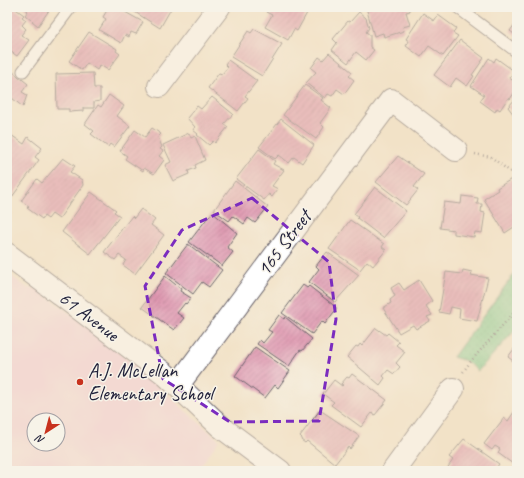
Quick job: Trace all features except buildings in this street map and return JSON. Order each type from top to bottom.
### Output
[{"type":"street","points":[[160,86],[219,7]]},
{"type":"street","name":"165 Street","points":[[178,386],[391,100],[456,150]]},
{"type":"street","name":"61 Avenue","points":[[7,254],[178,386],[221,427],[280,471]]},
{"type":"street","points":[[393,471],[452,389]]},
{"type":"lane","points":[[23,71],[71,7]]},
{"type":"lane","points":[[458,7],[517,52]]},
{"type":"path","points":[[456,150],[491,157],[517,177]]},
{"type":"path","points":[[452,389],[471,361],[517,309]]},
{"type":"highlighted area","points":[[252,198],[329,262],[336,319],[319,421],[230,422],[163,379],[145,286],[182,230]]},
{"type":"shaded area","name":"A.J. McLellan Elementary School","points":[[7,273],[27,288],[37,288],[111,345],[219,440],[197,471],[7,471]]},
{"type":"green space","points":[[517,270],[517,328],[478,371],[466,361],[453,357]]},
{"type":"place","name":"A.J. McLellan Elementary School","points":[[80,382]]}]
